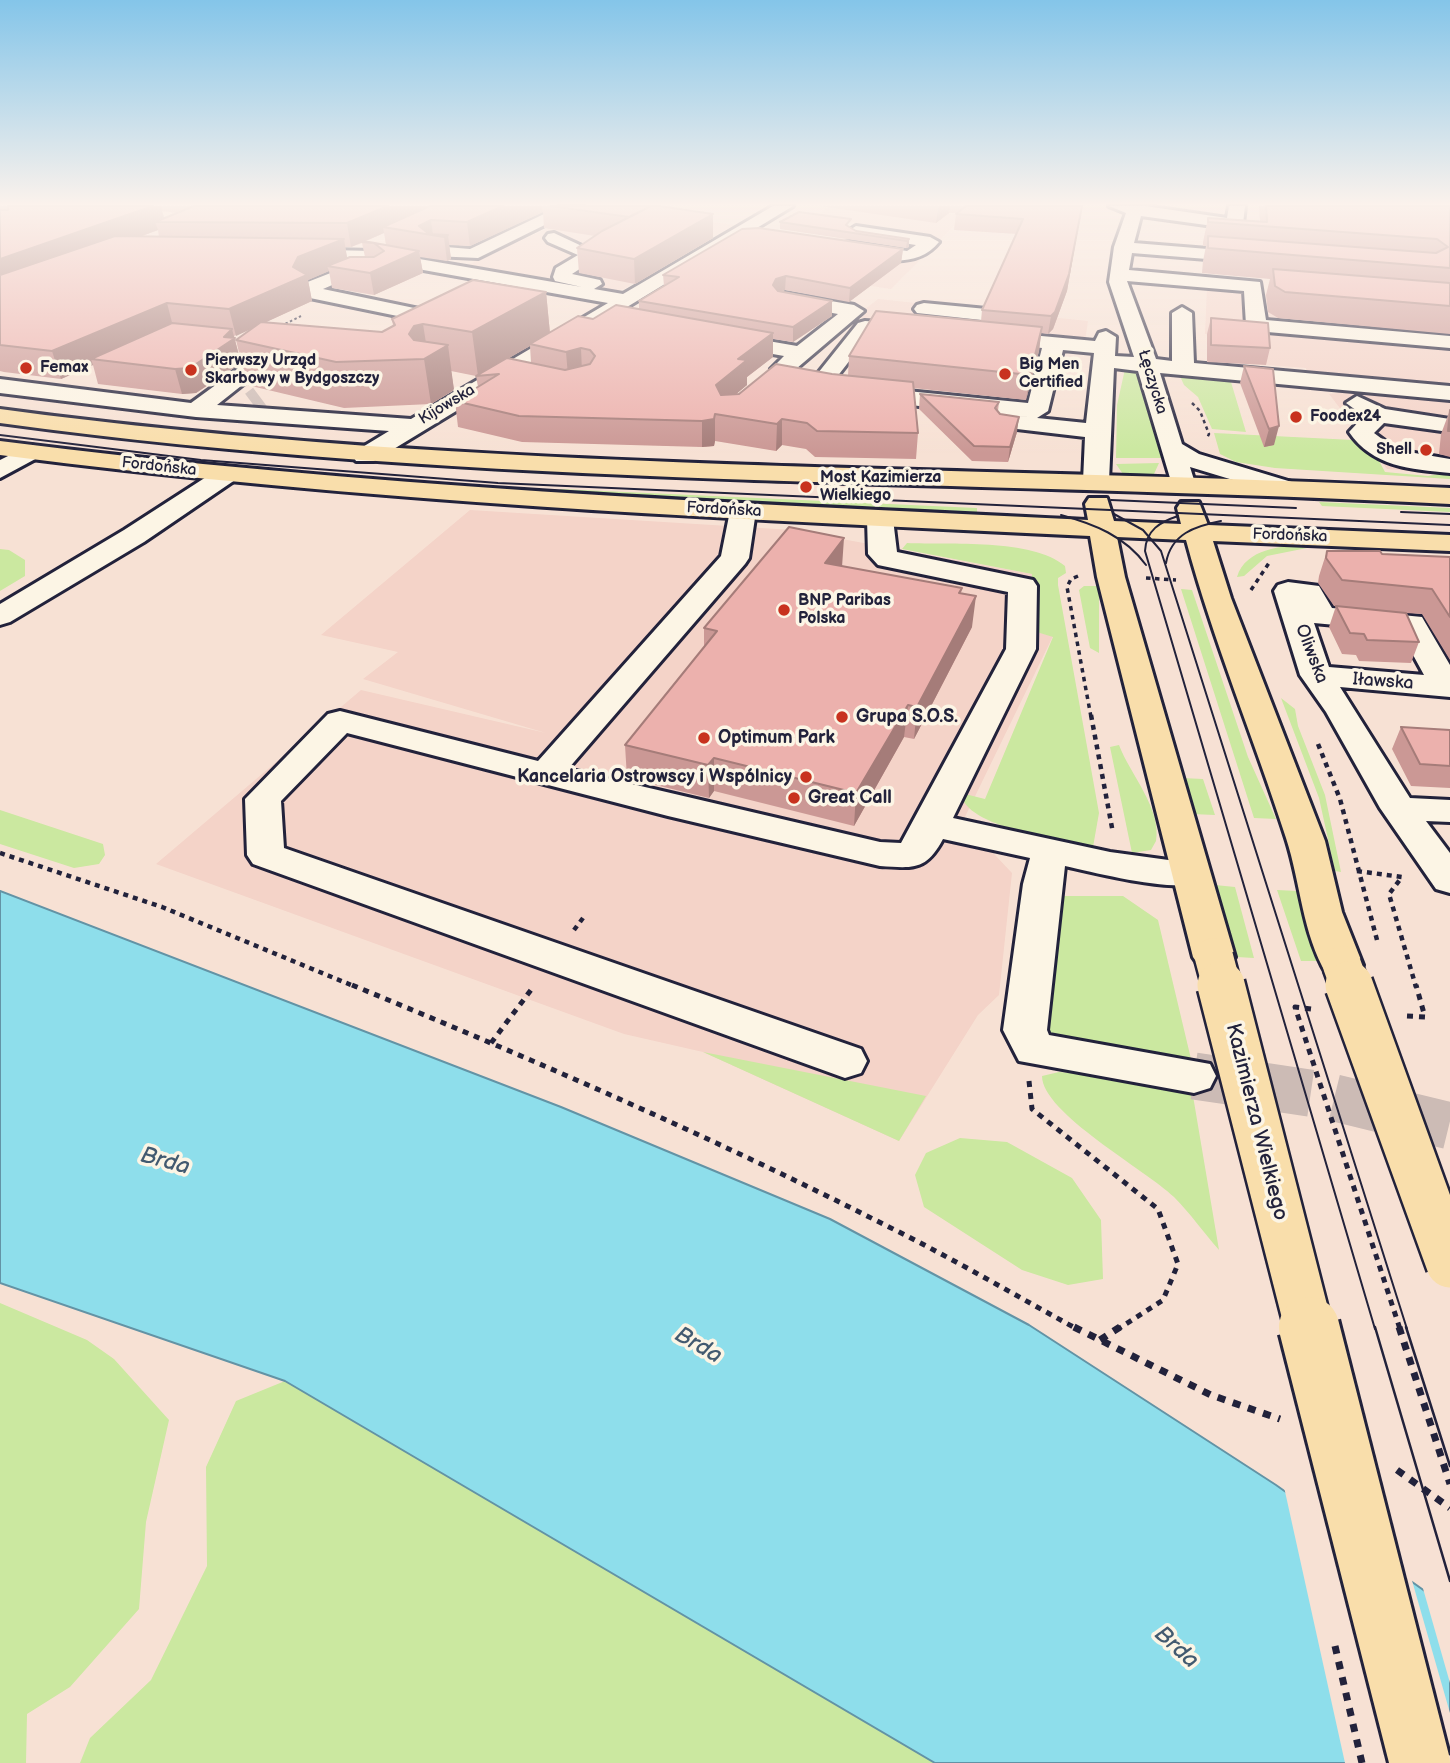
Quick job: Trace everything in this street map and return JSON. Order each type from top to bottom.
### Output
[{"type":"main road","name":"Fordońska","points":[[0,416],[136,434],[365,456],[599,468],[1182,483],[1450,496]]},
{"type":"main road","name":"Fordońska","points":[[0,447],[226,475],[743,510],[880,519],[1450,543]]},
{"type":"main road","name":"Kazimierza Wielkiego","points":[[1096,481],[1100,528],[1109,564],[1214,957],[1420,1763]]},
{"type":"main road","points":[[1182,483],[1196,532],[1194,581],[1306,842],[1322,912],[1450,1264]]},
{"type":"main road","points":[[988,524],[1073,544],[1109,564]]},
{"type":"main road","points":[[1194,581],[1240,554],[1288,536]]},
{"type":"street","points":[[311,288],[313,295],[412,313]]},
{"type":"street","points":[[510,300],[531,288]]},
{"type":"street","points":[[565,288],[630,296]]},
{"type":"street","points":[[604,288],[630,296]]},
{"type":"street","name":"Kijowska","points":[[365,456],[644,288]]},
{"type":"street","name":"Łęczycka","points":[[1096,481],[1104,331],[1109,297],[1113,288]]},
{"type":"street","name":"Łęczycka","points":[[1121,288],[1182,483]]},
{"type":"street","points":[[1178,288],[1183,368]]},
{"type":"street","points":[[1260,288],[1277,352],[1336,382],[1352,400],[1379,415],[1442,425]]},
{"type":"street","points":[[770,379],[854,311],[785,299]]},
{"type":"street","points":[[924,309],[1042,320]]},
{"type":"street","points":[[563,310],[623,321]]},
{"type":"street","points":[[943,332],[865,327],[821,383],[831,390],[1037,411],[1054,343]]},
{"type":"street","points":[[971,335],[1054,343],[1104,331],[1147,364],[1183,368],[1277,352],[1450,342]]},
{"type":"street","points":[[705,336],[800,354]]},
{"type":"street","points":[[196,410],[274,352],[267,348],[244,345]]},
{"type":"street","points":[[1277,352],[1450,360]]},
{"type":"street","points":[[1277,352],[1450,376]]},
{"type":"street","points":[[504,372],[542,380]]},
{"type":"street","points":[[10,388],[80,373],[51,394]]},
{"type":"street","points":[[450,381],[479,386]]},
{"type":"street","points":[[1336,382],[1450,393]]},
{"type":"street","points":[[10,388],[196,410],[243,408],[411,426]]},
{"type":"street","points":[[871,407],[1097,431]]},
{"type":"street","points":[[1379,415],[1361,432],[1367,444],[1400,460],[1450,466]]},
{"type":"street","points":[[1171,447],[1212,467],[1286,488]]},
{"type":"street","points":[[0,471],[30,452]]},
{"type":"street","points":[[0,616],[134,536],[226,475]]},
{"type":"street","points":[[547,772],[735,558],[743,510]]},
{"type":"street","points":[[845,1061],[266,855],[263,799],[340,720],[668,805],[880,854],[911,856],[931,825],[1021,649],[1023,586],[888,559],[881,554],[880,519]]},
{"type":"street","name":"Oliwska","points":[[1448,687],[1406,615],[1321,616],[1298,591],[1315,675],[1342,712],[1398,808],[1450,880]]},
{"type":"street","name":"Iławska","points":[[1315,675],[1448,687]]},
{"type":"street","points":[[1398,808],[1450,811]]},
{"type":"street","points":[[931,825],[1050,852],[1191,874]]},
{"type":"street","points":[[1050,852],[1042,884],[1025,1030],[1035,1049],[1195,1076]]},
{"type":"path","points":[[279,327],[304,314]]},
{"type":"path","points":[[1193,405],[1200,411],[1209,434],[1206,440]]},
{"type":"path","points":[[1081,575],[1071,579],[1067,587],[1114,824],[1113,837]]},
{"type":"path","points":[[1145,578],[1194,581]]},
{"type":"path","points":[[0,853],[162,907],[491,1043],[680,1127],[886,1225],[1099,1341],[1211,1395],[1289,1422]]},
{"type":"path","points":[[1357,871],[1402,877],[1389,894],[1425,1017]]},
{"type":"path","points":[[491,1043],[522,1002]]},
{"type":"path","points":[[1295,1007],[1450,1484]]},
{"type":"path","points":[[1035,1049],[1028,1092],[1032,1109],[1109,1167],[1158,1209],[1178,1264],[1163,1300],[1099,1341]]},
{"type":"path","points":[[1387,1463],[1450,1508]]},
{"type":"shaded area","points":[[597,288],[625,288],[613,291]]},
{"type":"shaded area","points":[[1207,289],[1450,309],[1450,389],[1308,376],[1306,368],[1266,365],[1265,353],[1248,338],[1205,334]]},
{"type":"shaded area","points":[[878,299],[1088,321],[1085,341],[855,317]]},
{"type":"shaded area","points":[[1358,391],[1450,400],[1450,474],[1387,469],[1329,394]]},
{"type":"shaded area","points":[[470,510],[793,530],[1032,574],[1021,628],[1053,636],[963,821],[1012,873],[999,995],[978,1015],[899,1141],[703,1052],[624,1034],[156,864],[361,690],[546,733],[363,679],[398,652],[321,635]]},
{"type":"green space","points":[[1125,369],[1137,369],[1163,458],[1116,458],[1117,405]]},
{"type":"green space","points":[[1178,372],[1204,373],[1205,380],[1231,382],[1246,432],[1212,429],[1198,397],[1184,385]]},
{"type":"green space","points":[[0,422],[173,444],[346,460],[520,471],[694,477],[693,480],[606,477],[346,461],[173,446],[0,425]]},
{"type":"green space","points":[[1214,433],[1353,440],[1377,457],[1385,472],[1428,476],[1450,472],[1450,479],[1275,468],[1236,462],[1220,454]]},
{"type":"green space","points":[[1159,463],[1154,474],[1123,474],[1116,464]]},
{"type":"green space","points":[[560,489],[977,508],[977,512],[559,493]]},
{"type":"green space","points":[[1319,502],[1450,508],[1450,512],[1322,506]]},
{"type":"green space","points":[[907,543],[1012,547],[1050,557],[1065,566],[1066,573],[1058,578],[1058,585],[1099,813],[1093,847],[996,824],[966,805],[961,793],[985,799],[1053,637],[1027,629],[1032,574],[902,549]]},
{"type":"green space","points":[[1308,544],[1307,548],[1267,556],[1244,576],[1237,577],[1248,560],[1257,554],[1276,548]]},
{"type":"green space","points":[[0,549],[9,550],[25,560],[25,576],[0,591]]},
{"type":"green space","points":[[1084,586],[1098,586],[1099,653],[1090,648],[1079,590]]},
{"type":"green space","points":[[1181,589],[1192,590],[1248,757],[1276,819],[1254,818]]},
{"type":"green space","points":[[1281,698],[1295,709],[1298,726],[1325,795],[1341,872],[1335,871],[1319,798]]},
{"type":"green space","points":[[1119,745],[1154,817],[1156,841],[1151,850],[1132,853],[1110,747]]},
{"type":"green space","points":[[1182,778],[1203,779],[1215,815],[1192,814]]},
{"type":"green space","points":[[0,810],[103,844],[105,855],[99,864],[74,868],[0,844]]},
{"type":"green space","points":[[1215,885],[1235,887],[1254,958],[1237,957]]},
{"type":"green space","points":[[1277,890],[1297,891],[1319,961],[1301,961]]},
{"type":"green space","points":[[1123,896],[1158,920],[1191,1059],[1065,1046],[1051,1037],[1046,1029],[1060,897]]},
{"type":"green space","points":[[703,1052],[926,1096],[899,1141]]},
{"type":"green space","points":[[1059,1072],[1191,1084],[1219,1250],[1174,1197],[1076,1123],[1059,1107],[1047,1091],[1042,1076]]},
{"type":"green space","points":[[960,1138],[1007,1142],[1072,1178],[1101,1220],[1103,1279],[1068,1285],[1022,1270],[924,1207],[915,1175],[926,1153]]},
{"type":"green space","points":[[0,1303],[87,1340],[114,1359],[169,1420],[146,1522],[139,1609],[70,1687],[27,1714],[26,1763],[0,1763]]},
{"type":"green space","points":[[285,1381],[935,1763],[80,1763],[90,1738],[151,1680],[207,1566],[206,1467],[236,1401]]},
{"type":"water","name":"Brda","points":[[0,891],[561,1107],[830,1219],[1029,1325],[1276,1485],[1450,1609],[1450,1763],[935,1763],[285,1381],[0,1283]]},
{"type":"pier","points":[[1284,1487],[1411,1577],[1450,1713],[1450,1763],[1345,1763]]},
{"type":"pier","points":[[1422,1585],[1450,1605],[1450,1683]]},
{"type":"building","points":[[0,288],[277,288],[229,309],[167,303],[52,351],[0,345]]},
{"type":"building","points":[[456,288],[523,288],[546,292],[472,332],[423,324],[414,326],[409,334],[414,340],[448,345],[424,359],[336,362],[236,340],[261,322],[382,332],[395,325],[392,319]]},
{"type":"building","points":[[660,288],[776,288],[778,291],[832,301],[793,327],[639,301]]},
{"type":"building","points":[[992,288],[1064,288],[1051,316],[982,310]]},
{"type":"building","points":[[1279,288],[1450,288],[1450,306],[1285,292]]},
{"type":"building","points":[[616,305],[773,333],[738,359],[747,360],[716,385],[721,395],[739,394],[776,364],[832,374],[913,382],[918,433],[817,431],[807,423],[782,419],[777,424],[715,414],[714,419],[702,421],[519,416],[455,401],[499,374],[476,376],[507,358],[565,370],[590,364],[595,356],[590,350],[581,348],[566,352],[530,344],[578,316],[593,319]]},
{"type":"building","points":[[876,311],[1042,327],[1030,375],[849,356]]},
{"type":"building","points":[[1211,318],[1268,323],[1270,348],[1211,345]]},
{"type":"building","points":[[172,323],[232,329],[224,337],[235,338],[190,368],[175,369],[91,359]]},
{"type":"building","points":[[1244,366],[1273,369],[1279,426],[1269,429]]},
{"type":"building","points":[[920,394],[999,402],[995,408],[1000,414],[1019,417],[1010,447],[974,446]]},
{"type":"building","points":[[789,527],[844,538],[825,563],[962,588],[959,593],[976,596],[917,707],[908,705],[856,793],[714,758],[708,765],[625,745],[717,631],[704,628]]},
{"type":"building","points":[[1327,551],[1380,551],[1382,554],[1450,557],[1450,617],[1432,589],[1342,580],[1326,558]]},
{"type":"building","points":[[1336,606],[1406,613],[1419,642],[1367,640],[1364,634],[1350,633]]},
{"type":"building","points":[[1401,727],[1450,730],[1450,766],[1420,764]]},
{"type":"tunnel","points":[[252,403],[260,397]]},
{"type":"tunnel","points":[[1194,1076],[1323,1095],[1450,1126]]},
{"type":"tram line","points":[[0,435],[201,460],[498,483],[1450,525]]},
{"type":"tram line","points":[[1111,500],[1296,508]]},
{"type":"tram line","points":[[1401,512],[1450,514]]},
{"type":"tram line","points":[[1114,514],[1143,530],[1149,537]]},
{"type":"tram line","points":[[1061,515],[1108,532],[1128,546],[1146,565]]},
{"type":"tram line","points":[[1149,537],[1155,528],[1178,516]]},
{"type":"tram line","points":[[1166,563],[1179,538],[1193,529],[1221,521]]},
{"type":"tram line","points":[[1149,537],[1161,551],[1407,1329]]},
{"type":"tram line","points":[[1149,537],[1145,551],[1375,1329]]},
{"type":"tram line","points":[[1375,1327],[1450,1581]]},
{"type":"tram line","points":[[1406,1327],[1450,1466]]},
{"type":"place","name":"Femax","points":[[26,368]]},
{"type":"place","name":"Pierwszy Urząd Skarbowy w Bydgoszczy","points":[[191,370]]},
{"type":"place","name":"Big Men Certified","points":[[1005,374]]},
{"type":"place","name":"Foodex24","points":[[1296,417]]},
{"type":"place","name":"Shell","points":[[1426,450]]},
{"type":"place","name":"Most Kazimierza Wielkiego","points":[[806,487]]},
{"type":"place","name":"BNP Paribas Polska","points":[[784,610]]},
{"type":"place","name":"Grupa S.O.S.","points":[[842,717]]},
{"type":"place","name":"Optimum Park","points":[[704,738]]},
{"type":"place","name":"Kancelaria Ostrowscy i Wspólnicy","points":[[806,777]]},
{"type":"place","name":"Great Call","points":[[794,798]]}]
